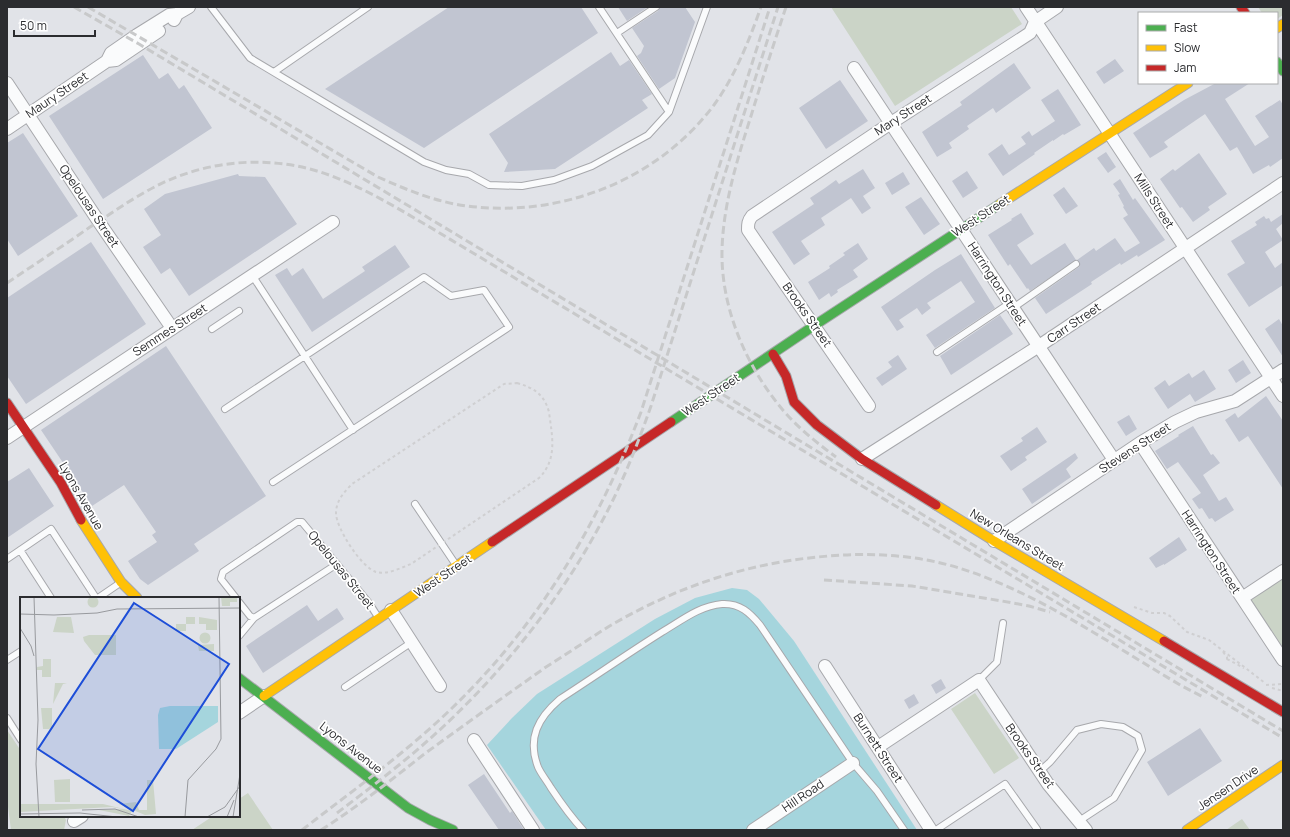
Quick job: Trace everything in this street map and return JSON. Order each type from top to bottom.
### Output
[{"type":"street","name":"Maury Street","points":[[7,129],[107,60],[111,53],[137,35],[174,11],[189,7]]},
{"type":"street","name":"Mills Street","points":[[1026,7],[1283,396]]},
{"type":"street","name":"Mary Street","points":[[748,223],[752,216],[891,123],[1030,33],[1035,22],[1057,7]]},
{"type":"street","name":"Harrington Street","points":[[854,68],[1114,460]]},
{"type":"street","name":"Opelousas Street","points":[[7,83],[99,222],[172,328]]},
{"type":"street","name":"West Street","points":[[240,712],[961,229],[1186,84]]},
{"type":"street","name":"Carr Street","points":[[862,459],[1039,346],[1185,247],[1283,183]]},
{"type":"street","name":"Semmes Street","points":[[7,438],[333,222]]},
{"type":"street","name":"Brooks Street","points":[[748,223],[748,230],[869,406]]},
{"type":"street","name":"New Orleans Street","points":[[773,354],[786,376],[794,402],[817,425],[862,459],[994,541],[1283,712]]},
{"type":"street","name":"Stevens Street","points":[[994,541],[1114,460],[1175,422],[1196,412],[1235,401],[1283,370]]},
{"type":"street","name":"Lyons Avenue","points":[[7,403],[61,483],[84,526],[121,582],[136,597]]},
{"type":"street","name":"Harrington Street","points":[[1140,443],[1283,660]]},
{"type":"street","points":[[1242,598],[1283,571]]},
{"type":"street","name":"Opelousas Street","points":[[391,610],[440,686]]},
{"type":"street","name":"Burnett Street","points":[[825,666],[931,830]]},
{"type":"street","name":"Lyons Avenue","points":[[240,679],[408,808],[453,830]]},
{"type":"street","name":"Brooks Street","points":[[979,680],[1048,784],[1082,825]]},
{"type":"street","points":[[878,747],[979,680]]},
{"type":"street","points":[[474,740],[533,830]]},
{"type":"street","name":"Hill Road","points":[[752,830],[853,763]]},
{"type":"street","name":"Jensen Drive","points":[[1187,830],[1283,765]]},
{"type":"lane","points":[[211,7],[250,58],[424,162],[446,170],[469,174],[489,185],[522,186],[554,180],[592,166],[648,135],[669,112],[706,7]]},
{"type":"lane","points":[[274,72],[368,7]]},
{"type":"lane","points":[[599,7],[669,112]]},
{"type":"lane","points":[[617,33],[656,7]]},
{"type":"lane","points":[[937,352],[1076,264]]},
{"type":"lane","points":[[252,276],[353,430]]},
{"type":"lane","points":[[225,409],[424,277],[451,296],[484,290],[509,327],[273,482]]},
{"type":"lane","points":[[212,329],[239,311]]},
{"type":"lane","points":[[415,504],[457,566]]},
{"type":"lane","name":"Opelousas Street","points":[[235,597],[221,579],[223,572],[297,522],[302,522],[369,603],[379,619]]},
{"type":"lane","points":[[7,559],[51,529],[96,597]]},
{"type":"lane","points":[[20,550],[50,597]]},
{"type":"lane","points":[[240,635],[254,618],[337,564]]},
{"type":"lane","points":[[98,597],[121,582]]},
{"type":"lane","points":[[240,603],[250,616],[254,618]]},
{"type":"lane","points":[[583,830],[569,815],[539,769],[535,757],[534,741],[536,729],[540,720],[549,709],[560,700],[648,641],[696,611],[709,606],[722,604],[733,605],[751,614],[765,632],[853,763],[877,791],[904,830]]},
{"type":"lane","points":[[979,680],[997,662],[1003,623]]},
{"type":"lane","points":[[345,687],[412,642]]},
{"type":"lane","points":[[7,660],[20,652]]},
{"type":"lane","points":[[7,718],[20,738]]},
{"type":"lane","points":[[1040,771],[1050,762],[1077,730],[1101,724],[1123,727],[1138,736],[1142,750],[1114,798],[1082,825]]},
{"type":"lane","points":[[936,830],[1005,784],[1037,829]]},
{"type":"path","points":[[517,383],[530,387],[540,394],[548,406],[553,446],[551,461],[544,473],[539,478],[442,543],[411,564],[388,573],[376,572],[366,567],[339,528],[336,512],[337,506],[343,494],[352,484],[504,384],[517,383]]},
{"type":"path","points":[[1132,606],[1152,613],[1164,613],[1170,616],[1187,632],[1209,640],[1241,664],[1251,674]]},
{"type":"path","points":[[1227,659],[1238,664],[1267,685],[1276,690],[1283,691]]},
{"type":"path","points":[[1267,685],[1283,684]]},
{"type":"shaded area","points":[[831,7],[1011,7],[1022,24],[895,106]]},
{"type":"shaded area","points":[[1258,7],[1283,7],[1283,15],[1278,18],[1278,12],[1261,12]]},
{"type":"shaded area","points":[[1283,575],[1283,648],[1251,600],[1253,595]]},
{"type":"shaded area","points":[[975,693],[1019,758],[994,774],[951,709]]},
{"type":"shaded area","points":[[7,730],[20,750],[20,817],[64,817],[66,820],[64,830],[11,830],[7,799]]},
{"type":"shaded area","points":[[248,793],[273,830],[192,830],[212,817],[240,817],[240,798]]},
{"type":"shaded area","points":[[1242,819],[1250,830],[1226,830]]},
{"type":"water","points":[[732,588],[747,590],[759,599],[794,641],[917,830],[546,830],[487,745],[537,694],[655,619],[695,598]]},
{"type":"building","points":[[449,7],[581,7],[598,33],[424,148],[325,89]]},
{"type":"building","points":[[618,7],[648,7],[627,21]]},
{"type":"building","points":[[660,7],[685,7],[695,22],[675,78],[659,89],[637,56],[641,53],[644,46],[632,28],[658,11]]},
{"type":"building","points":[[611,52],[620,66],[629,60],[652,94],[642,100],[648,108],[555,169],[504,172],[508,163],[489,134]]},
{"type":"building","points":[[143,55],[159,79],[168,73],[179,89],[184,85],[212,128],[103,199],[49,116]]},
{"type":"building","points":[[1115,59],[1124,71],[1104,84],[1096,72]]},
{"type":"building","points":[[1014,63],[1031,88],[996,113],[993,108],[967,126],[969,129],[949,143],[952,148],[937,157],[922,132],[962,105],[960,102]]},
{"type":"building","points":[[840,80],[868,121],[826,149],[799,108]]},
{"type":"building","points":[[1214,84],[1248,84],[1225,99],[1255,146],[1269,137],[1255,116],[1280,100],[1283,105],[1283,158],[1270,167],[1269,165],[1253,174],[1237,147],[1230,151],[1205,114],[1164,142],[1168,147],[1150,158],[1133,133],[1184,100]]},
{"type":"building","points":[[1058,89],[1081,125],[1053,140],[1003,176],[988,154],[1002,144],[1009,155],[1026,144],[1021,137],[1029,131],[1032,136],[1055,121],[1041,100]]},
{"type":"building","points":[[23,133],[78,216],[18,256],[7,239],[7,143]]},
{"type":"building","points":[[1106,152],[1116,167],[1108,173],[1097,158]]},
{"type":"building","points":[[1199,153],[1227,194],[1208,207],[1210,210],[1193,222],[1182,207],[1180,208],[1160,179],[1173,169],[1175,171]]},
{"type":"building","points":[[863,169],[875,188],[863,196],[871,208],[862,214],[851,198],[821,218],[825,225],[801,241],[810,254],[794,265],[772,232],[814,204],[810,198],[836,180],[839,184]]},
{"type":"building","points":[[967,171],[978,188],[963,198],[952,181]]},
{"type":"building","points":[[903,172],[910,184],[892,195],[885,183]]},
{"type":"building","points":[[238,174],[239,176],[265,177],[297,224],[189,296],[170,268],[161,274],[143,247],[161,235],[144,209],[165,194]]},
{"type":"building","points":[[1120,179],[1133,200],[1135,198],[1165,240],[1138,257],[1137,255],[1121,265],[1120,263],[1091,282],[1092,284],[1046,314],[1035,298],[1079,267],[1080,263],[1077,260],[1094,248],[1096,251],[1115,238],[1125,252],[1140,243],[1123,218],[1128,215],[1118,195],[1120,194],[1113,184]]},
{"type":"building","points":[[1064,187],[1078,206],[1066,214],[1053,195]]},
{"type":"building","points":[[921,197],[940,224],[924,235],[905,207]]},
{"type":"building","points":[[1021,213],[1034,234],[1017,245],[1031,265],[1065,243],[1076,260],[1030,291],[1028,288],[1027,289],[1010,264],[1008,266],[988,235]]},
{"type":"building","points":[[1283,214],[1283,223],[1276,229],[1283,240],[1265,252],[1275,268],[1283,262],[1283,285],[1249,307],[1227,274],[1245,263],[1231,241],[1257,225],[1255,222],[1264,216],[1266,219],[1269,218],[1271,222]]},
{"type":"building","points":[[91,242],[146,324],[26,404],[7,376],[7,298]]},
{"type":"building","points":[[858,243],[868,259],[853,270],[858,277],[837,290],[838,292],[831,297],[829,293],[819,300],[808,282],[830,268],[829,266],[845,255],[843,253]]},
{"type":"building","points":[[395,245],[410,267],[312,332],[275,275],[287,268],[292,276],[303,268],[323,299],[365,271],[362,267]]},
{"type":"building","points":[[961,254],[995,308],[935,348],[926,335],[975,302],[961,281],[927,303],[931,308],[922,315],[917,308],[899,320],[904,327],[897,331],[881,307]]},
{"type":"building","points":[[1000,315],[1013,334],[951,375],[940,356]]},
{"type":"building","points":[[1279,319],[1283,326],[1283,357],[1265,329]]},
{"type":"building","points":[[166,346],[266,496],[194,544],[199,551],[148,585],[140,579],[128,561],[157,542],[152,535],[156,532],[124,485],[92,506],[41,430]]},
{"type":"building","points":[[898,355],[907,369],[882,386],[876,378],[892,367],[888,362]]},
{"type":"building","points":[[1243,360],[1251,373],[1236,383],[1228,370]]},
{"type":"building","points":[[1204,370],[1216,389],[1195,402],[1190,394],[1168,409],[1154,388],[1165,380],[1169,386],[1189,373],[1192,378]]},
{"type":"building","points":[[1266,396],[1283,421],[1283,489],[1248,436],[1239,442],[1225,420],[1235,413],[1238,418]]},
{"type":"building","points":[[1129,415],[1137,429],[1126,436],[1117,422]]},
{"type":"building","points":[[1193,426],[1211,455],[1213,454],[1220,463],[1203,475],[1219,501],[1226,497],[1234,510],[1215,522],[1212,518],[1209,519],[1202,508],[1199,509],[1192,499],[1201,493],[1178,462],[1167,469],[1155,451]]},
{"type":"building","points":[[1037,427],[1047,442],[1025,457],[1027,460],[1011,471],[1000,456],[1023,441],[1021,438]]},
{"type":"building","points":[[1075,453],[1078,458],[1066,469],[1071,477],[1032,504],[1022,489]]},
{"type":"building","points":[[29,468],[54,506],[7,538],[7,482]]},
{"type":"building","points":[[1179,537],[1187,550],[1164,565],[1156,568],[1149,558]]},
{"type":"building","points":[[307,605],[318,621],[337,608],[344,619],[263,673],[246,646]]},
{"type":"building","points":[[941,679],[946,688],[936,694],[931,685]]},
{"type":"building","points":[[914,694],[919,703],[909,709],[904,700]]},
{"type":"building","points":[[1200,728],[1222,761],[1168,796],[1147,762]]},
{"type":"building","points":[[484,774],[510,813],[512,811],[524,830],[499,830],[468,785]]},
{"type":"railway","points":[[74,7],[139,44],[1283,731]]},
{"type":"railway","points":[[88,7],[378,177],[411,191],[444,202],[467,206],[502,208],[537,206],[571,199],[604,188],[635,174],[664,155],[691,132],[722,94],[741,58],[761,7]]},
{"type":"railway","points":[[302,830],[403,752],[470,691],[501,656],[530,619],[557,581],[581,541],[603,500],[623,457],[641,412],[770,7]]},
{"type":"railway","points":[[337,813],[419,748],[470,701],[516,650],[537,623],[557,595],[594,537],[621,482],[651,406],[778,7]]},
{"type":"railway","points":[[786,7],[736,166],[725,217],[722,251],[723,272],[731,315],[738,335],[757,374],[788,416],[808,435],[836,457]]},
{"type":"railway","points":[[7,283],[132,200],[167,181],[187,173],[208,167],[252,162],[274,163],[317,171],[346,182],[401,210],[1283,738]]},
{"type":"railway","points":[[321,830],[546,667],[632,613],[709,580],[735,572],[790,560],[836,555],[889,555],[942,563],[959,568],[989,579],[1046,605],[1182,686],[1205,698]]},
{"type":"railway","points":[[824,580],[912,586],[1029,606],[1050,612]]},
{"type":"traffic: fast","points":[[1278,64],[1283,71]]},
{"type":"traffic: fast","points":[[671,422],[815,325],[1000,204]]},
{"type":"traffic: fast","points":[[240,679],[408,808],[453,830]]},
{"type":"traffic: slow","points":[[1278,27],[1283,24]]},
{"type":"traffic: slow","points":[[1000,204],[1186,84]]},
{"type":"traffic: slow","points":[[936,505],[994,541],[1164,641]]},
{"type":"traffic: slow","points":[[81,520],[121,582],[136,597]]},
{"type":"traffic: slow","points":[[264,696],[492,542]]},
{"type":"traffic: slow","points":[[1187,830],[1283,765]]},
{"type":"traffic: jam","points":[[1241,7],[1244,12]]},
{"type":"traffic: jam","points":[[773,354],[786,376],[794,402],[817,425],[862,459],[936,505]]},
{"type":"traffic: jam","points":[[7,403],[61,483],[81,520]]},
{"type":"traffic: jam","points":[[492,542],[671,422]]},
{"type":"traffic: jam","points":[[1164,641],[1283,712]]}]
